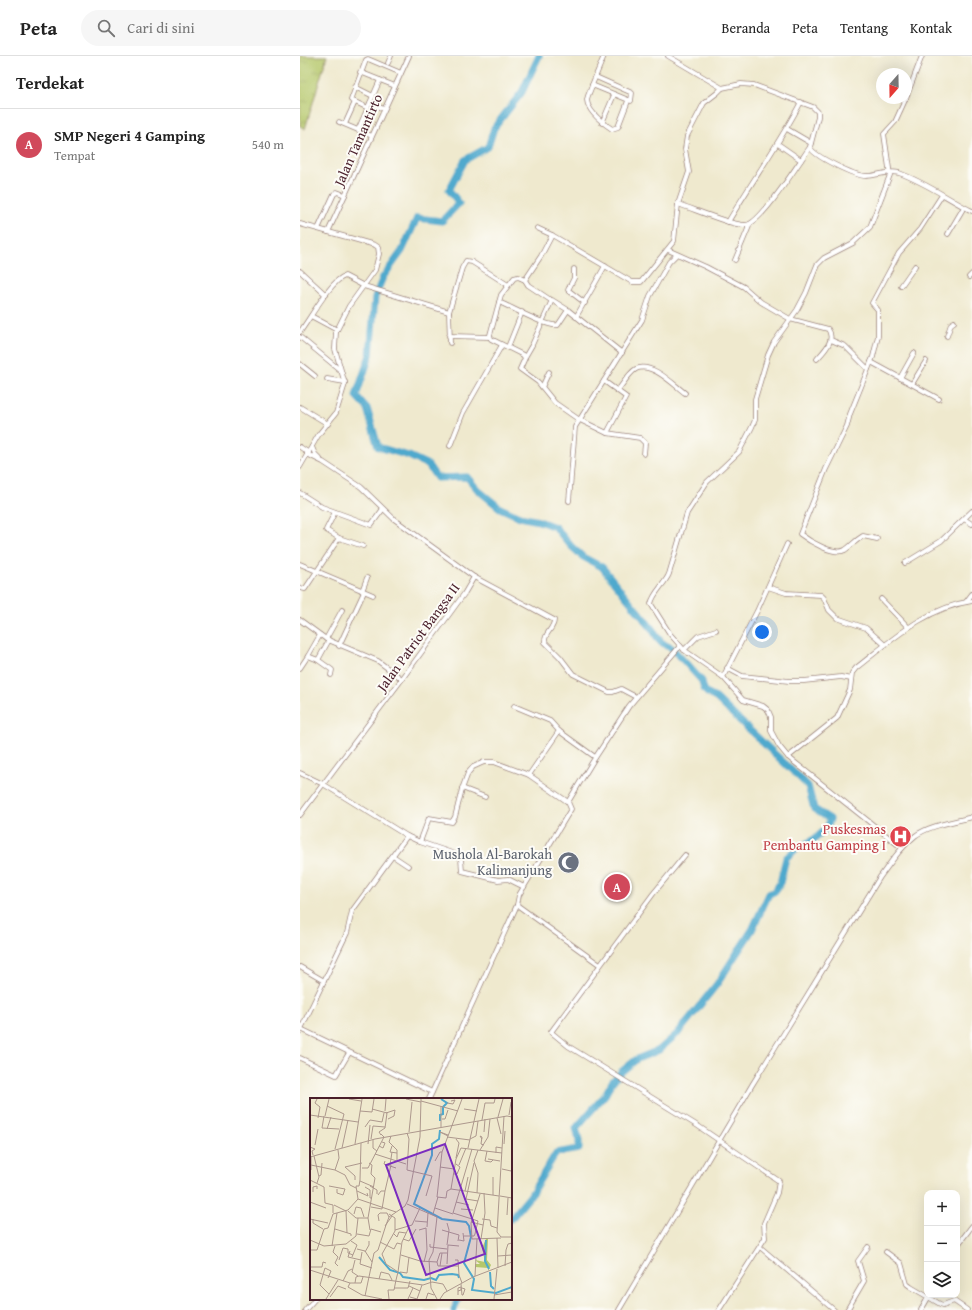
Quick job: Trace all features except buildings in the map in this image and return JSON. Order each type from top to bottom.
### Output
[{"type":"street","points":[[388,63],[391,56]]},
{"type":"street","name":"Jalan Tamantirto","points":[[328,232],[409,56]]},
{"type":"street","points":[[596,77],[631,93],[633,96],[630,101],[628,101],[616,128],[612,128],[602,123],[587,102],[592,85],[604,56]]},
{"type":"street","points":[[668,56],[722,88]]},
{"type":"street","points":[[912,82],[922,56]]},
{"type":"street","points":[[384,109],[351,100],[360,72],[367,59],[400,73]]},
{"type":"street","points":[[360,72],[395,86]]},
{"type":"street","points":[[358,130],[380,80]]},
{"type":"street","points":[[537,228],[552,235],[632,282],[638,283],[642,281],[668,250],[675,237],[678,204],[689,172],[685,149],[687,136],[704,103],[722,88],[741,84],[754,86],[801,102],[813,107],[818,112],[817,127],[811,145],[770,203],[756,220],[750,224],[741,225],[728,222],[678,204]]},
{"type":"street","points":[[592,85],[628,101]]},
{"type":"street","points":[[355,87],[373,96]]},
{"type":"street","points":[[602,123],[614,95]]},
{"type":"street","points":[[345,124],[355,102]]},
{"type":"street","points":[[728,222],[758,171],[787,130],[801,102]]},
{"type":"street","points":[[902,848],[788,757],[779,746],[771,731],[771,717],[768,710],[763,706],[743,700],[723,677],[682,648],[653,610],[651,601],[665,583],[669,574],[687,513],[707,482],[739,452],[752,427],[755,420],[755,399],[768,355],[774,342],[806,293],[817,265],[824,258],[853,243],[870,227],[884,193],[889,172],[884,134],[895,122],[903,104]]},
{"type":"street","points":[[339,122],[372,136]]},
{"type":"street","points":[[787,130],[811,145],[812,151],[854,173],[865,176],[897,172],[972,211]]},
{"type":"street","points":[[778,144],[801,160]]},
{"type":"street","points":[[318,229],[334,194],[337,192],[345,195]]},
{"type":"street","points":[[878,539],[863,536],[845,550],[837,552],[830,551],[800,534],[826,469],[847,426],[850,414],[876,346],[878,310],[872,303],[899,253],[920,229],[942,195]]},
{"type":"street","points":[[948,234],[964,207]]},
{"type":"street","points":[[300,224],[378,247],[380,252],[378,262],[364,286],[349,306],[337,330],[335,349],[344,382],[336,413],[312,446],[300,467]]},
{"type":"street","points":[[735,260],[750,224]]},
{"type":"street","points":[[525,280],[541,256],[552,235]]},
{"type":"street","points":[[668,250],[706,267],[744,287],[761,302],[790,319],[828,329],[831,334],[831,340],[817,359]]},
{"type":"street","points":[[569,501],[573,435],[578,419],[604,381],[642,320],[646,304],[659,279],[676,254]]},
{"type":"street","points":[[450,343],[449,312],[462,268],[466,262],[472,262],[508,285]]},
{"type":"street","points":[[576,317],[585,304],[605,266]]},
{"type":"street","points":[[901,286],[915,266]]},
{"type":"street","points":[[574,269],[574,278],[568,290],[585,304]]},
{"type":"street","points":[[300,271],[326,295]]},
{"type":"street","points":[[300,332],[326,295],[341,277],[348,277],[364,286],[449,312]]},
{"type":"street","points":[[490,337],[499,302],[508,285],[515,277],[525,280],[528,285],[568,310],[622,353]]},
{"type":"street","points":[[552,300],[520,369],[531,376],[551,399],[578,419],[606,433],[640,438],[646,443],[644,454]]},
{"type":"street","points":[[499,302],[543,322],[557,326],[568,310]]},
{"type":"street","points":[[508,347],[522,312]]},
{"type":"street","points":[[312,316],[337,330]]},
{"type":"street","points":[[947,336],[951,324],[954,322]]},
{"type":"street","points":[[449,336],[490,337],[502,345],[525,356]]},
{"type":"street","points":[[300,337],[342,372]]},
{"type":"street","points":[[831,340],[845,346],[868,369]]},
{"type":"street","points":[[450,446],[465,410],[502,345]]},
{"type":"street","points":[[900,378],[914,353]]},
{"type":"street","points":[[912,384],[926,361]]},
{"type":"street","points":[[871,362],[939,398]]},
{"type":"street","points":[[300,364],[315,376]]},
{"type":"street","points":[[618,390],[633,372],[642,367],[658,372],[685,393]]},
{"type":"street","points":[[542,387],[549,372]]},
{"type":"street","points":[[327,380],[344,382]]},
{"type":"street","points":[[604,381],[625,395],[626,398],[606,433]]},
{"type":"street","points":[[300,407],[328,424]]},
{"type":"street","points":[[312,446],[315,454],[323,462]]},
{"type":"street","points":[[300,447],[323,462]]},
{"type":"street","name":"Jalan Patriot Bangsa II","points":[[300,815],[402,679],[464,594],[474,577],[399,522],[361,488],[323,462]]},
{"type":"street","points":[[300,493],[335,512],[371,525],[383,509]]},
{"type":"street","points":[[905,563],[941,541],[972,511]]},
{"type":"street","points":[[335,512],[326,530],[339,538],[363,546]]},
{"type":"street","points":[[964,519],[972,524]]},
{"type":"street","points":[[300,588],[306,589],[339,538]]},
{"type":"street","points":[[723,677],[768,587],[787,544]]},
{"type":"street","points":[[300,564],[373,595]]},
{"type":"street","points":[[474,577],[554,620],[553,626],[544,641],[560,657],[573,674],[609,692],[621,689],[636,697]]},
{"type":"street","points":[[339,646],[363,591],[367,578]]},
{"type":"street","points":[[768,587],[782,593],[821,596],[824,598],[829,610],[838,618],[866,628],[885,645]]},
{"type":"street","points":[[966,602],[972,594]]},
{"type":"street","points":[[882,600],[908,627]]},
{"type":"street","points":[[788,757],[837,718],[850,690],[851,679],[856,668],[908,627],[933,613],[972,601]]},
{"type":"street","points":[[318,660],[342,610]]},
{"type":"street","points":[[300,620],[327,640],[378,661],[402,679]]},
{"type":"street","points":[[568,802],[595,758],[636,697],[675,652],[698,636],[716,630]]},
{"type":"street","points":[[300,668],[320,635]]},
{"type":"street","points":[[308,656],[318,660],[332,670],[331,675]]},
{"type":"street","points":[[727,668],[745,677],[789,681],[840,677],[851,679]]},
{"type":"street","points":[[514,706],[550,721],[559,731],[595,758]]},
{"type":"street","points":[[529,775],[559,731]]},
{"type":"street","points":[[420,842],[429,818],[450,823],[454,820],[462,788],[470,770],[477,764],[484,762],[494,762],[529,775],[568,802],[571,809],[518,899],[429,1098]]},
{"type":"street","points":[[300,773],[324,784],[407,836],[455,854],[461,859],[462,871],[476,876],[484,875],[498,880],[508,879],[524,887]]},
{"type":"street","points":[[462,788],[485,797]]},
{"type":"street","points":[[619,1310],[718,1141],[880,877],[902,848],[916,836],[924,832],[972,818]]},
{"type":"street","points":[[407,836],[352,911],[347,931],[301,1028],[432,1092]]},
{"type":"street","points":[[685,855],[663,881],[551,1032],[568,1046],[698,1126],[779,1181],[777,1193],[764,1223],[765,1238],[719,1310]]},
{"type":"street","points":[[393,856],[408,866]]},
{"type":"street","points":[[516,905],[600,965]]},
{"type":"street","points":[[300,967],[324,981]]},
{"type":"street","points":[[300,1058],[336,1075],[349,1052]]},
{"type":"street","points":[[960,1242],[972,1226]]},
{"type":"street","points":[[760,1247],[834,1310]]},
{"type":"street","points":[[847,1310],[864,1281],[858,1262],[868,1247]]},
{"type":"street","points":[[886,1252],[901,1263],[907,1284],[924,1294]]},
{"type":"street","points":[[921,1310],[928,1298],[943,1305],[954,1301],[967,1310]]},
{"type":"street","points":[[305,1310],[314,1300]]},
{"type":"green space","points":[[300,56],[327,56],[305,129],[300,126]]},
{"type":"waterway","points":[[512,1218],[530,1196],[556,1153],[579,1149],[579,1140],[576,1128],[605,1095],[612,1082],[621,1072],[637,1059],[659,1050],[678,1033],[717,984],[752,930],[769,894],[775,891],[780,883],[786,858],[796,849],[816,838],[827,828],[830,819],[814,809],[808,786],[716,698],[706,692],[702,681],[672,648],[660,641],[653,630],[602,567],[583,557],[571,546],[555,527],[539,521],[520,517],[500,508],[478,490],[467,477],[437,478],[428,465],[409,456],[378,447],[367,408],[356,396],[370,355],[375,297],[383,277],[402,251],[417,218],[442,221],[459,203],[449,190],[465,160],[488,147],[494,128],[522,92],[539,56]]},
{"type":"waterway","points":[[454,1310],[458,1300]]},
{"type":"place","name":"Puskesmas Pembantu Gamping I","points":[[901,837]]},
{"type":"place","name":"Mushola Al-Barokah Kalimanjung","points":[[568,862]]},
{"type":"place","name":"SMP Negeri 4 Gamping","points":[[617,887]]}]
